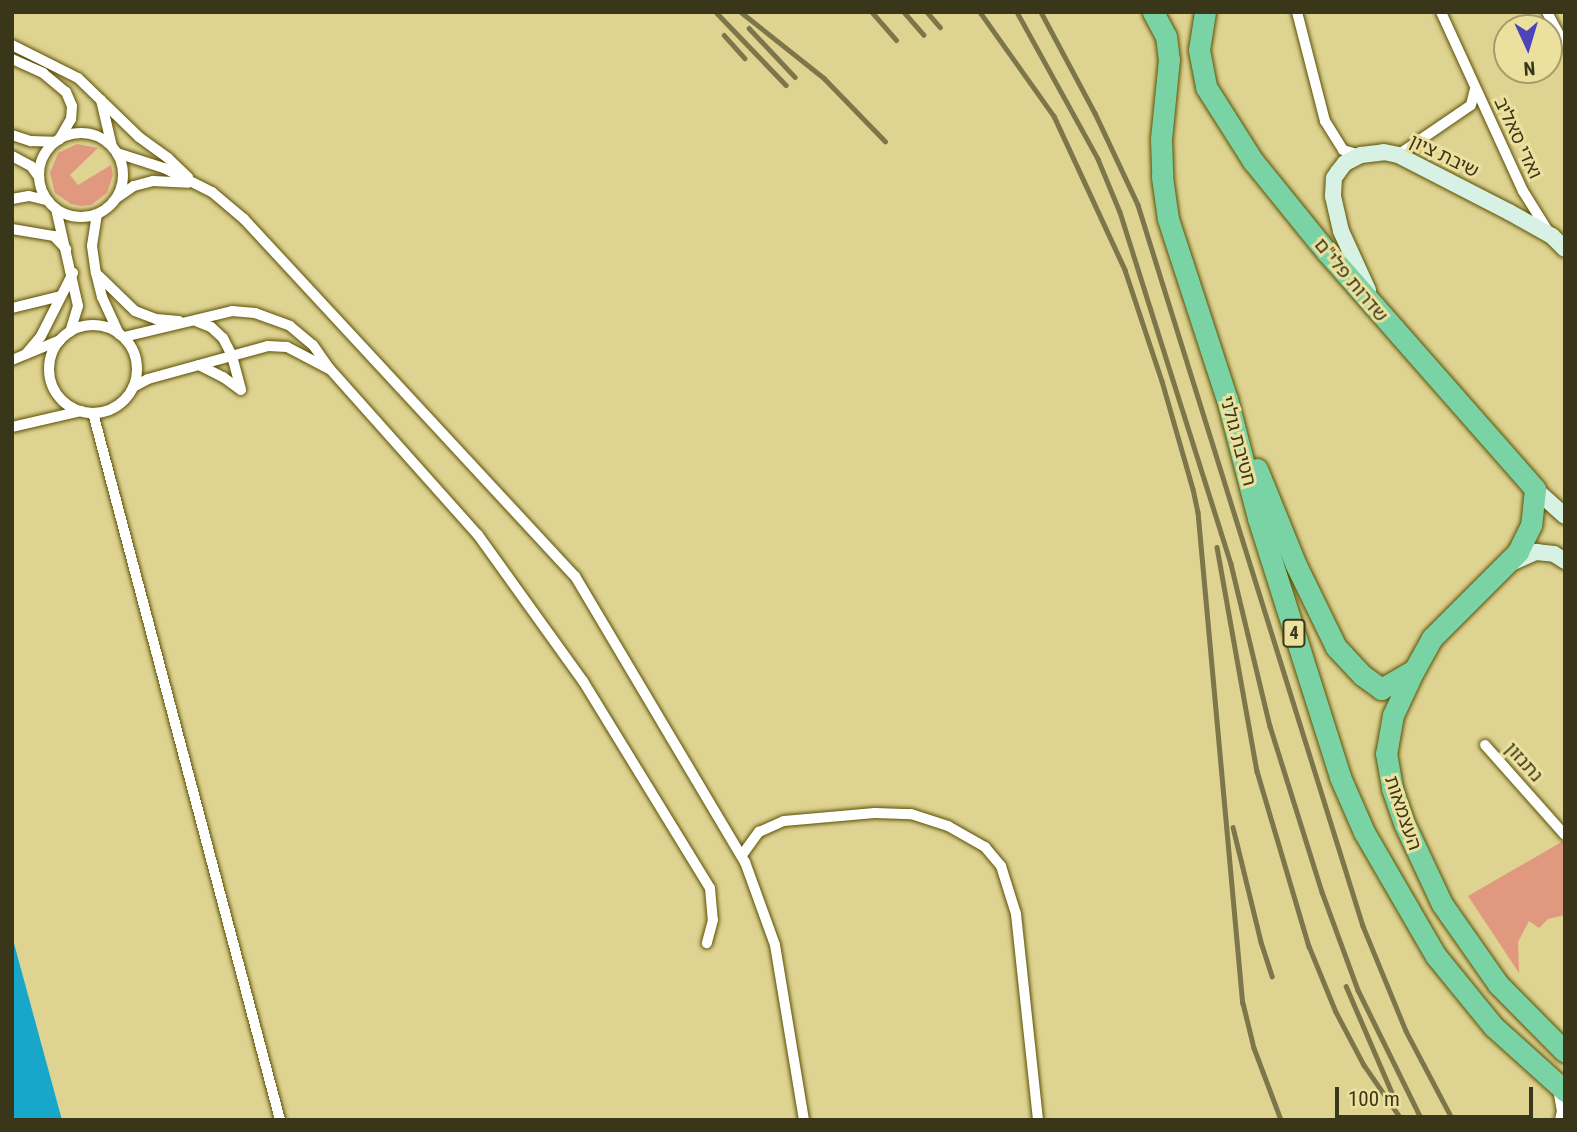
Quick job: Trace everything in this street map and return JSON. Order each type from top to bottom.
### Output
[{"type":"highway","name":"חטיבת גולני","points":[[1153,12],[1166,36],[1170,60],[1161,139],[1162,177],[1168,219],[1227,399],[1258,518],[1340,777],[1379,860]]},
{"type":"highway","name":"שדרות פלי\"ם","points":[[1205,12],[1199,50],[1203,76],[1213,100],[1253,160],[1390,325],[1535,489]]},
{"type":"highway","points":[[1227,399],[1296,565],[1336,647],[1362,676],[1381,689],[1414,670]]},
{"type":"highway","name":"העצמאות","points":[[1535,489],[1531,525],[1507,565],[1432,638],[1400,695],[1387,740],[1387,766],[1405,825],[1442,904],[1468,944],[1522,1010],[1565,1052]]},
{"type":"highway","name":"העצמאות","points":[[1379,860],[1423,937],[1468,998],[1494,1027],[1560,1087]]},
{"type":"street","points":[[1297,12],[1325,121],[1343,150],[1361,155]]},
{"type":"street","name":"ואדי סאליב","points":[[1441,12],[1531,206],[1552,236]]},
{"type":"street","points":[[1547,12],[1565,46]]},
{"type":"street","points":[[12,45],[78,78],[139,137],[168,158],[195,184]]},
{"type":"street","points":[[12,59],[43,73],[66,92],[72,106],[71,119],[57,141],[45,152],[39,177]]},
{"type":"street","points":[[1398,155],[1471,105],[1475,94],[1474,84]]},
{"type":"street","points":[[101,100],[123,175],[116,198]]},
{"type":"street","points":[[12,135],[31,141],[57,141],[79,133],[93,135],[115,150],[164,168],[212,192],[244,219],[575,576],[742,855],[775,945],[804,1120]]},
{"type":"street","name":"שיבת ציון","points":[[1361,155],[1384,152],[1398,155],[1552,236],[1565,249]]},
{"type":"street","points":[[1361,155],[1345,163],[1334,178],[1334,207],[1355,265],[1390,325]]},
{"type":"street","points":[[12,156],[31,166],[39,177],[47,200],[56,209],[78,217],[97,214],[134,186],[153,181],[195,184]]},
{"type":"street","points":[[12,199],[30,196],[47,200]]},
{"type":"street","points":[[56,209],[73,273],[78,306],[70,332]]},
{"type":"street","points":[[97,214],[92,246],[96,273],[102,297],[121,335],[133,349],[137,363],[133,387]]},
{"type":"street","points":[[12,229],[54,236],[67,250]]},
{"type":"street","points":[[26,354],[41,336],[73,273]]},
{"type":"street","points":[[96,273],[135,311],[156,319],[192,321],[211,327],[223,338],[232,356],[241,390],[198,365]]},
{"type":"street","points":[[12,309],[61,296]]},
{"type":"street","points":[[12,360],[60,340],[70,332],[96,325],[121,335],[232,311],[255,313],[290,326],[313,345],[330,369],[478,536],[583,681],[710,888],[713,920],[707,943]]},
{"type":"street","points":[[60,340],[50,363],[50,375],[60,398],[80,411]]},
{"type":"street","points":[[12,427],[80,411],[108,411],[121,403],[133,387],[148,379],[268,346],[287,347],[330,369]]},
{"type":"street","points":[[93,413],[280,1120]]},
{"type":"street","name":"שדרות פלי\"ם","points":[[1535,489],[1565,516]]},
{"type":"street","points":[[1507,565],[1536,552],[1554,554],[1565,561]]},
{"type":"street","name":"נתנזון","points":[[1485,745],[1565,835]]},
{"type":"street","points":[[742,855],[759,832],[784,821],[875,813],[911,814],[947,826],[985,847],[1001,866],[1016,914],[1038,1120]]},
{"type":"street","points":[[1560,1087],[1560,1120]]},
{"type":"shaded area","points":[[77,144],[98,148],[70,175],[78,185],[111,165],[113,175],[107,193],[91,205],[71,204],[55,193],[50,173],[58,153]]},
{"type":"shaded area","points":[[1565,840],[1565,915],[1548,919],[1539,928],[1529,921],[1518,942],[1519,973],[1468,896]]},
{"type":"water","points":[[12,936],[62,1120],[12,1120]]},
{"type":"railway","points":[[716,12],[786,85]]},
{"type":"railway","points":[[741,12],[824,78],[885,141]]},
{"type":"railway","points":[[872,12],[896,40]]},
{"type":"railway","points":[[904,12],[924,35]]},
{"type":"railway","points":[[927,12],[940,27]]},
{"type":"railway","points":[[980,12],[1054,116],[1125,270],[1162,381],[1193,489],[1198,512],[1243,1003],[1254,1048],[1281,1120]]},
{"type":"railway","points":[[1017,12],[1098,159],[1120,212],[1231,564],[1270,726],[1322,892],[1358,990],[1422,1120]]},
{"type":"railway","points":[[1041,12],[1095,113],[1138,205],[1363,926],[1406,1031],[1453,1120]]},
{"type":"railway","points":[[749,28],[795,77]]},
{"type":"railway","points":[[724,35],[745,58]]},
{"type":"railway","points":[[1217,547],[1257,771],[1309,946],[1336,1012],[1364,1065],[1402,1120]]},
{"type":"railway","points":[[1233,827],[1272,976]]},
{"type":"railway","points":[[1346,986],[1392,1093]]}]
